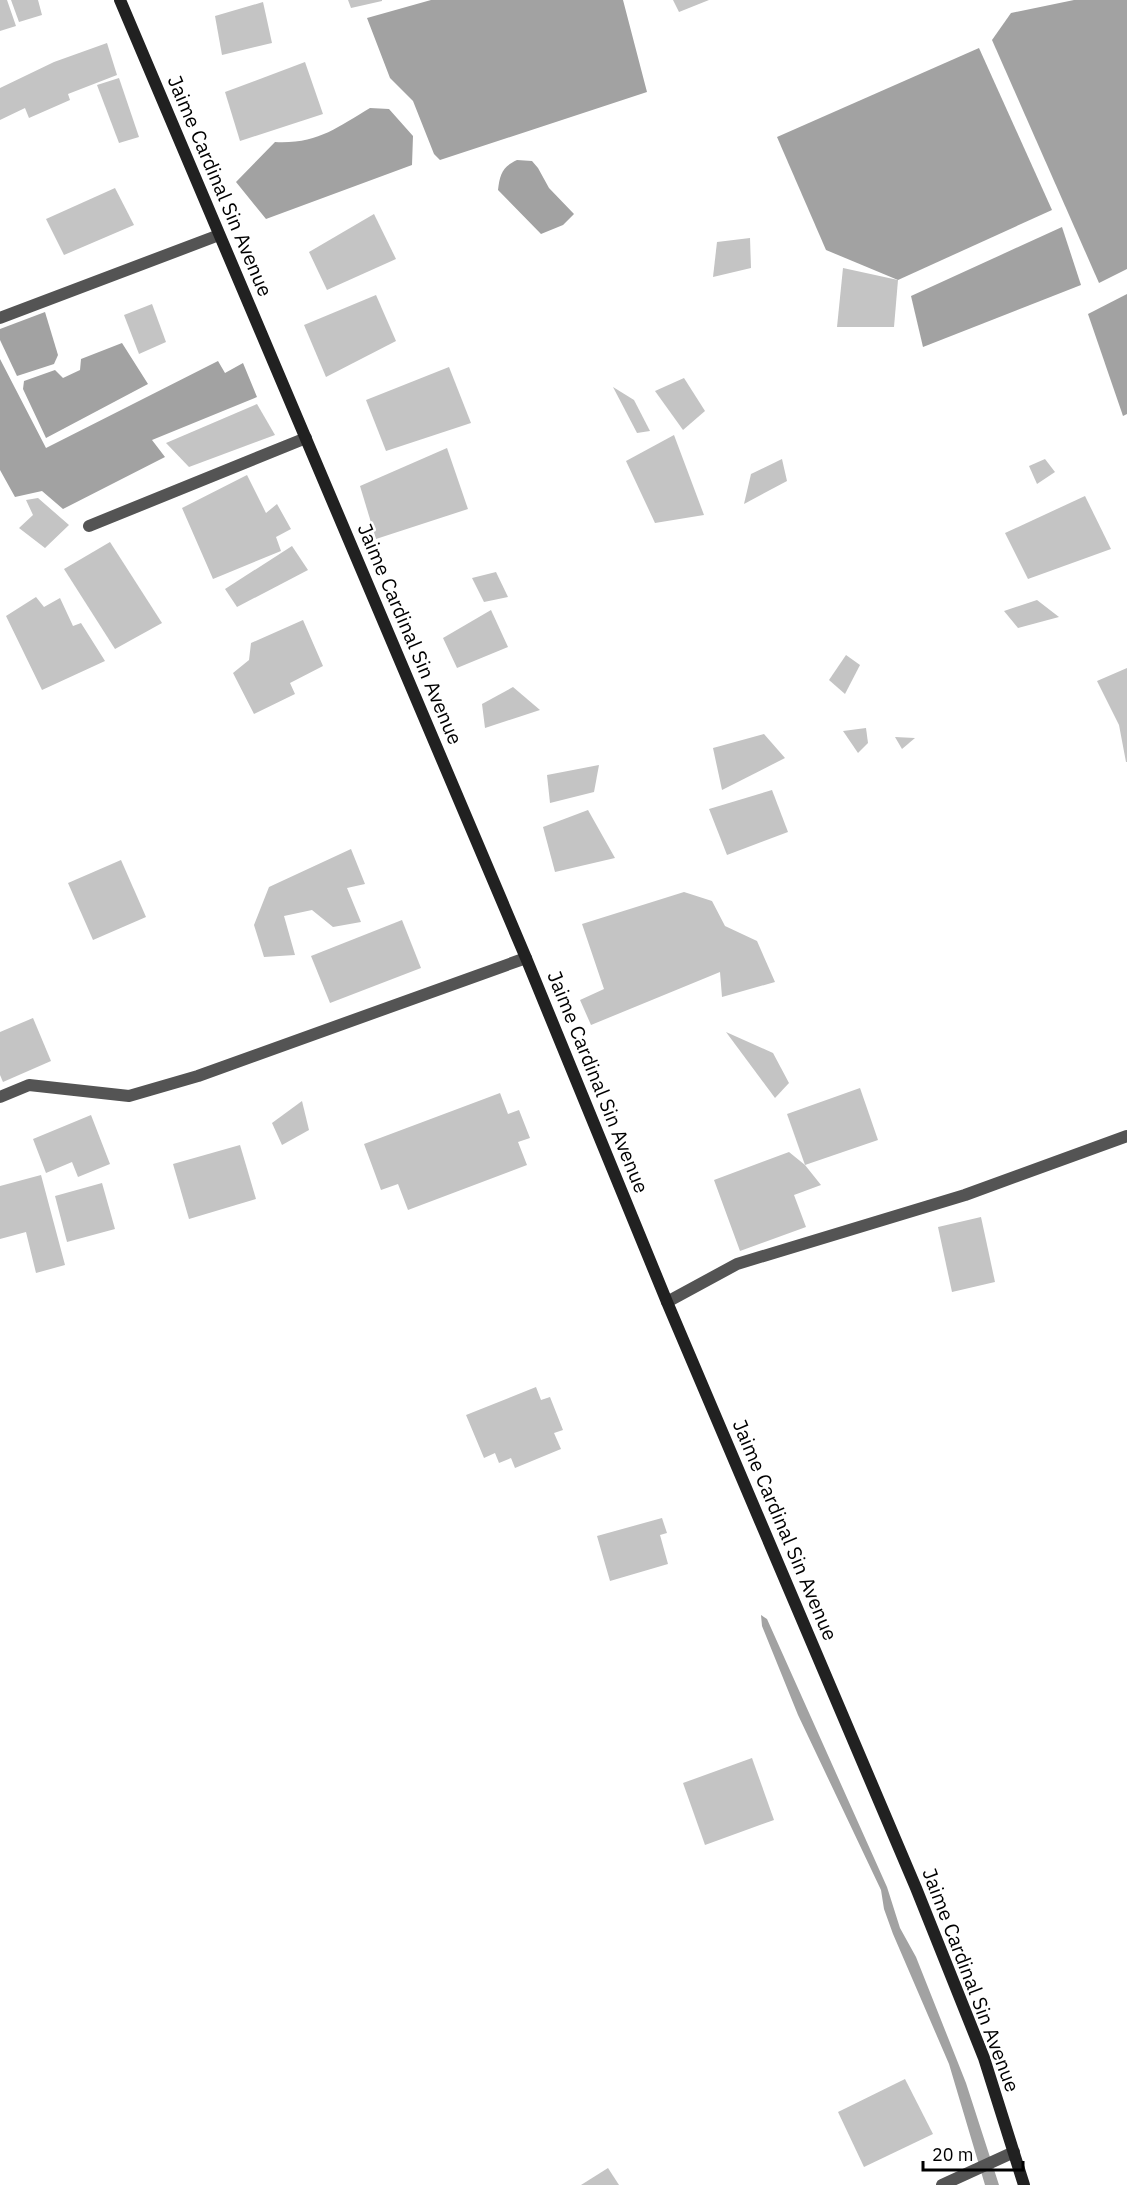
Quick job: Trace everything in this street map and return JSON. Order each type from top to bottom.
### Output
[{"type":"main road","name":"Jaime Cardinal Sin Avenue","points":[[120,0],[526,958],[667,1302],[916,1888],[984,2058],[1024,2185]]},
{"type":"street","points":[[0,318],[219,235]]},
{"type":"street","points":[[89,526],[306,438]]},
{"type":"street","points":[[0,1097],[29,1086],[129,1096],[198,1076],[526,958]]},
{"type":"street","points":[[667,1302],[737,1264],[965,1196],[1127,1136]]},
{"type":"street","points":[[942,2185],[1013,2153]]},
{"type":"shaded area","points":[[431,0],[623,0],[647,92],[440,160],[434,154],[413,101],[390,78],[367,18]]},
{"type":"shaded area","points":[[1074,0],[1127,0],[1127,269],[1099,283],[992,40],[1011,13]]},
{"type":"shaded area","points":[[979,48],[1052,210],[898,280],[826,250],[777,137]]},
{"type":"shaded area","points":[[370,108],[389,109],[413,136],[412,165],[266,219],[236,182],[275,142],[290,142],[315,137],[336,128]]},
{"type":"shaded area","points":[[517,160],[532,161],[549,188],[574,214],[563,225],[541,234],[498,190],[503,172],[508,165]]},
{"type":"shaded area","points":[[1062,227],[1081,285],[923,347],[911,296]]},
{"type":"shaded area","points":[[1127,294],[1127,414],[1123,416],[1088,314]]},
{"type":"shaded area","points":[[45,312],[58,355],[54,364],[17,376],[0,340],[0,329]]},
{"type":"shaded area","points":[[122,343],[148,384],[46,438],[23,389],[24,381],[55,370],[63,378],[80,370],[81,359]]},
{"type":"shaded area","points":[[0,359],[46,448],[218,361],[225,373],[243,363],[257,397],[152,440],[165,457],[63,509],[42,491],[15,497],[0,470]]},
{"type":"shaded area","points":[[761,1615],[767,1619],[887,1887],[900,1928],[916,1957],[966,2083],[999,2185],[985,2185],[949,2064],[893,1934],[884,1909],[881,1890],[798,1715],[762,1626]]},
{"type":"building","points":[[0,0],[7,0],[16,26],[0,31]]},
{"type":"building","points":[[11,0],[38,0],[42,15],[19,22]]},
{"type":"building","points":[[348,0],[382,0],[382,1],[351,8]]},
{"type":"building","points":[[673,0],[709,0],[679,12]]},
{"type":"building","points":[[263,2],[272,43],[222,55],[215,16]]},
{"type":"building","points":[[107,43],[117,75],[68,94],[70,100],[29,118],[25,108],[0,120],[0,88],[54,62]]},
{"type":"building","points":[[305,62],[323,114],[240,141],[225,92]]},
{"type":"building","points":[[119,78],[139,137],[119,143],[97,85]]},
{"type":"building","points":[[115,188],[134,225],[64,255],[46,219]]},
{"type":"building","points":[[374,214],[396,259],[327,290],[309,252]]},
{"type":"building","points":[[750,238],[751,268],[713,277],[717,242]]},
{"type":"building","points":[[843,268],[898,280],[894,327],[837,327]]},
{"type":"building","points":[[376,295],[396,341],[326,377],[304,325]]},
{"type":"building","points":[[152,304],[166,342],[139,354],[124,315]]},
{"type":"building","points":[[449,367],[471,423],[386,451],[366,400]]},
{"type":"building","points":[[684,378],[705,411],[683,430],[655,391]]},
{"type":"building","points":[[613,387],[634,400],[650,431],[637,433]]},
{"type":"building","points":[[257,404],[275,435],[189,467],[166,443]]},
{"type":"building","points":[[674,435],[704,515],[655,523],[626,461]]},
{"type":"building","points":[[447,448],[468,509],[376,539],[360,486]]},
{"type":"building","points":[[782,459],[787,481],[744,504],[751,474]]},
{"type":"building","points":[[1045,459],[1055,472],[1037,484],[1029,466]]},
{"type":"building","points":[[247,475],[266,513],[277,504],[291,529],[276,537],[281,551],[213,579],[182,508]]},
{"type":"building","points":[[1085,496],[1111,549],[1028,579],[1005,533]]},
{"type":"building","points":[[38,498],[69,525],[45,548],[19,528],[33,515],[26,500]]},
{"type":"building","points":[[110,542],[162,623],[115,649],[64,569]]},
{"type":"building","points":[[292,546],[308,570],[237,607],[225,589]]},
{"type":"building","points":[[496,572],[508,597],[484,602],[472,578]]},
{"type":"building","points":[[36,597],[44,607],[60,598],[73,626],[81,623],[105,661],[42,690],[6,616]]},
{"type":"building","points":[[1037,600],[1059,617],[1018,628],[1004,611]]},
{"type":"building","points":[[491,610],[508,647],[457,668],[443,638]]},
{"type":"building","points":[[303,620],[323,666],[290,683],[295,694],[254,714],[233,673],[249,660],[251,643]]},
{"type":"building","points":[[846,655],[860,665],[845,694],[829,680]]},
{"type":"building","points":[[1127,668],[1126,762],[1119,725],[1097,681]]},
{"type":"building","points":[[513,687],[540,710],[485,728],[482,704]]},
{"type":"building","points":[[866,728],[868,743],[858,753],[843,731]]},
{"type":"building","points":[[764,734],[785,758],[722,790],[713,748]]},
{"type":"building","points":[[895,737],[915,738],[902,749]]},
{"type":"building","points":[[599,765],[594,792],[550,803],[547,775]]},
{"type":"building","points":[[772,790],[788,832],[727,855],[709,809]]},
{"type":"building","points":[[588,810],[615,858],[555,872],[543,827]]},
{"type":"building","points":[[351,849],[365,884],[347,888],[361,922],[333,927],[312,910],[284,916],[295,955],[264,957],[254,925],[269,887]]},
{"type":"building","points":[[121,860],[146,917],[93,940],[68,883]]},
{"type":"building","points":[[684,892],[712,901],[725,926],[757,941],[775,982],[722,997],[720,972],[591,1025],[580,1000],[604,989],[582,924]]},
{"type":"building","points":[[402,920],[421,968],[330,1003],[311,956]]},
{"type":"building","points":[[33,1018],[51,1061],[3,1082],[0,1075],[0,1032]]},
{"type":"building","points":[[726,1032],[773,1053],[789,1083],[775,1098]]},
{"type":"building","points":[[860,1088],[878,1140],[805,1165],[787,1114]]},
{"type":"building","points":[[500,1093],[508,1114],[519,1110],[530,1138],[518,1142],[527,1165],[408,1210],[398,1184],[381,1190],[364,1144]]},
{"type":"building","points":[[302,1101],[309,1130],[282,1145],[272,1123]]},
{"type":"building","points":[[91,1115],[110,1164],[78,1177],[72,1162],[46,1173],[33,1139]]},
{"type":"building","points":[[240,1145],[256,1199],[189,1219],[173,1164]]},
{"type":"building","points":[[789,1152],[805,1165],[821,1185],[794,1195],[806,1227],[740,1251],[714,1180]]},
{"type":"building","points":[[41,1175],[65,1265],[36,1273],[26,1232],[0,1239],[0,1186]]},
{"type":"building","points":[[102,1183],[115,1229],[67,1242],[55,1196]]},
{"type":"building","points":[[981,1217],[995,1282],[952,1292],[938,1227]]},
{"type":"building","points":[[536,1387],[541,1400],[550,1397],[563,1430],[554,1433],[561,1449],[515,1468],[511,1458],[499,1463],[495,1453],[484,1458],[466,1415]]},
{"type":"building","points":[[662,1518],[667,1533],[660,1535],[668,1564],[610,1581],[597,1536]]},
{"type":"building","points":[[752,1758],[774,1820],[705,1845],[683,1783]]},
{"type":"building","points":[[905,2079],[933,2134],[864,2167],[838,2112]]},
{"type":"building","points":[[608,2168],[619,2185],[581,2185]]}]
